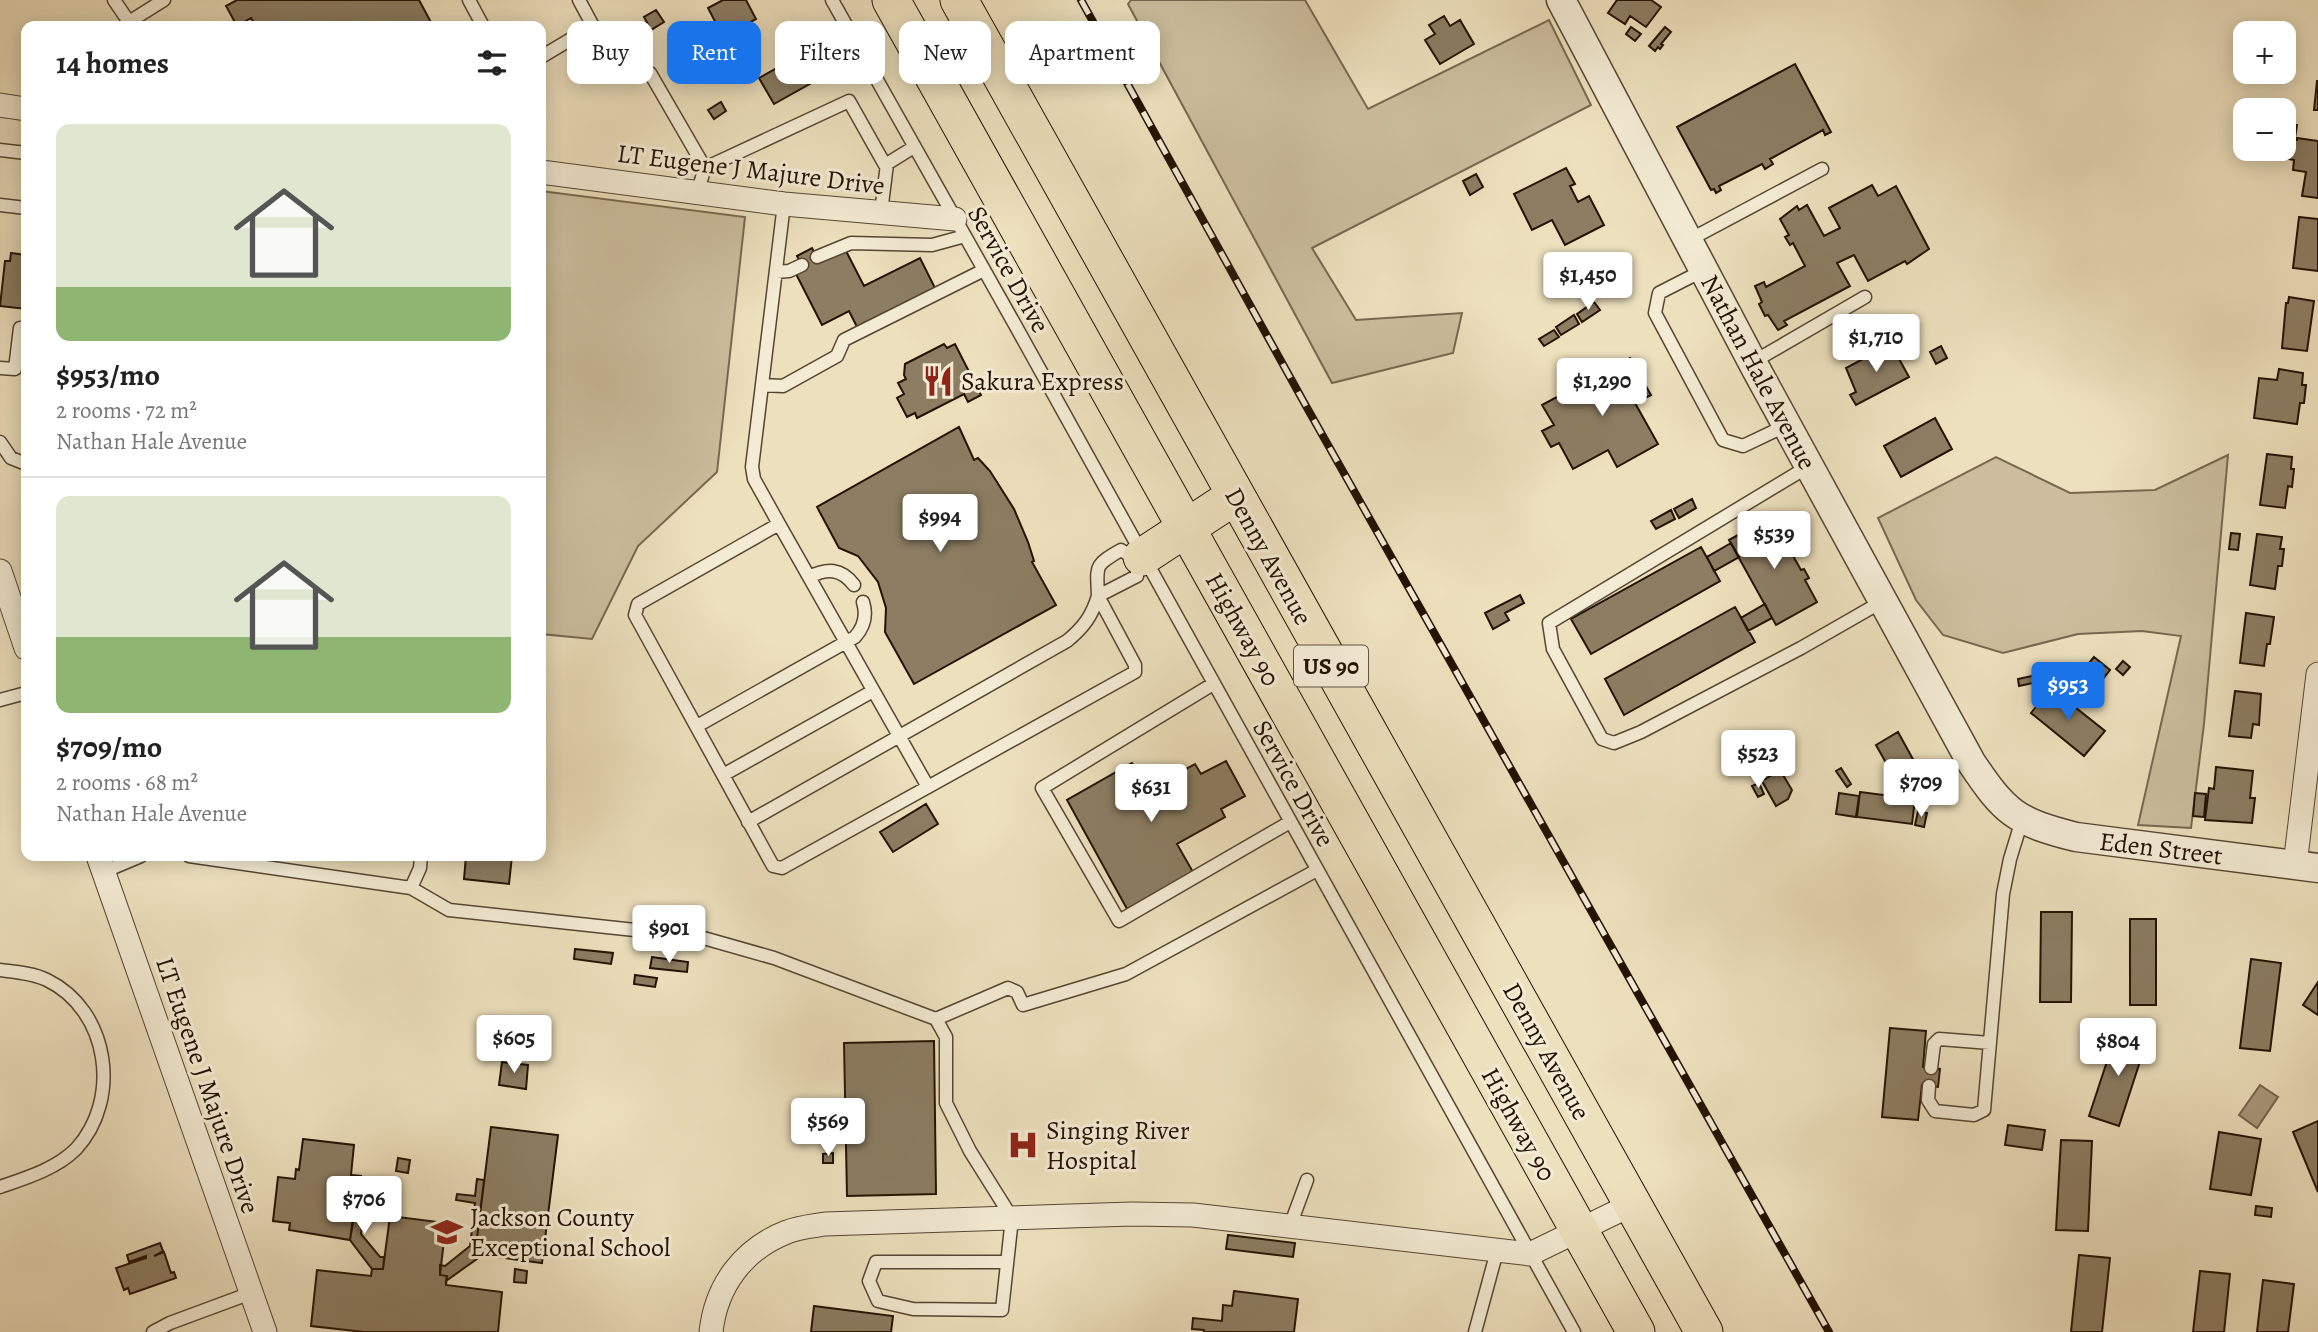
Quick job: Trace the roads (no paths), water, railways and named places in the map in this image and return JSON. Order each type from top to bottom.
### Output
[{"type":"main road","name":"Highway 90","points":[[891,0],[1636,1332]]},
{"type":"main road","name":"Denny Avenue","points":[[959,0],[1704,1332]]},
{"type":"main road","points":[[1140,559],[1235,496]]},
{"type":"street","name":"Nathan Hale Avenue","points":[[1561,0],[1753,363],[1971,762],[1988,788],[2016,815]]},
{"type":"street","points":[[0,105],[21,108]]},
{"type":"street","name":"LT Eugene J Majure Drive","points":[[546,173],[784,204],[881,212],[960,228]]},
{"type":"street","points":[[0,571],[19,609]]},
{"type":"street","points":[[2306,866],[2318,674]]},
{"type":"street","name":"Eden Street","points":[[2016,815],[2040,828],[2076,837],[2306,866]]},
{"type":"street","name":"LT Eugene J Majure Drive","points":[[101,864],[265,1332]]},
{"type":"street","points":[[711,1332],[723,1286],[751,1252],[789,1231],[825,1224],[1132,1214],[1192,1215],[1530,1254],[1633,1204]]},
{"type":"lane","points":[[114,0],[127,21]]},
{"type":"lane","points":[[133,21],[164,0]]},
{"type":"lane","points":[[470,0],[481,21]]},
{"type":"lane","points":[[546,54],[593,26],[579,0]]},
{"type":"lane","name":"Service Drive","points":[[832,0],[984,270],[1140,559],[1213,684],[1574,1332]]},
{"type":"lane","points":[[653,78],[705,168]]},
{"type":"lane","points":[[697,192],[705,168],[849,101],[885,165],[887,164]]},
{"type":"lane","points":[[887,164],[914,148]]},
{"type":"lane","points":[[0,150],[21,152]]},
{"type":"lane","points":[[881,212],[887,164]]},
{"type":"lane","points":[[1689,240],[1822,169]]},
{"type":"lane","points":[[784,204],[752,473],[928,787]]},
{"type":"lane","points":[[0,205],[21,207]]},
{"type":"lane","points":[[817,257],[851,243],[932,245],[960,228]]},
{"type":"lane","points":[[776,272],[802,265]]},
{"type":"lane","points":[[762,385],[783,386],[837,356],[844,340],[984,270]]},
{"type":"lane","points":[[1704,270],[1658,293],[1655,313],[1723,440],[1743,446],[1787,425]]},
{"type":"lane","points":[[1753,363],[1865,297]]},
{"type":"lane","points":[[0,368],[15,369],[20,328]]},
{"type":"lane","points":[[0,442],[11,458],[21,462]]},
{"type":"lane","points":[[1809,466],[1549,623],[1553,649],[1602,739],[1614,743],[1641,732],[1801,648],[1883,601]]},
{"type":"lane","points":[[779,524],[638,604],[635,610],[635,615],[773,866],[782,868],[1135,672],[1135,665],[1098,596]]},
{"type":"lane","points":[[748,822],[1067,641],[1089,620],[1098,596],[1097,568],[1101,561],[1121,550],[1140,559],[1137,576],[1098,596]]},
{"type":"lane","points":[[809,577],[824,570],[832,570],[841,572],[854,584]]},
{"type":"lane","points":[[696,726],[846,643],[861,631],[864,625],[863,602]]},
{"type":"lane","points":[[1213,684],[1042,788],[1119,921],[1290,822]]},
{"type":"lane","points":[[723,775],[873,691]]},
{"type":"lane","points":[[0,700],[21,694]]},
{"type":"lane","points":[[1929,1086],[1928,1100],[1935,1111],[1973,1115],[1984,1110],[2003,894],[2016,815]]},
{"type":"lane","points":[[223,861],[411,888],[449,910],[700,937],[774,958],[936,1019],[946,1037],[946,1103],[970,1151],[1012,1218],[1002,1310],[913,1309],[878,1301],[869,1281],[876,1262],[1007,1262]]},
{"type":"lane","points":[[411,888],[421,861]]},
{"type":"lane","points":[[936,1019],[1008,988],[1017,992],[1023,1005],[1126,974],[1317,870]]},
{"type":"lane","points":[[0,970],[46,979],[67,993],[86,1016],[97,1038],[103,1057],[105,1085],[100,1110],[75,1150],[51,1167],[0,1187]]},
{"type":"lane","points":[[1931,1068],[1934,1044],[1939,1039],[1990,1043]]},
{"type":"lane","points":[[1290,1226],[1307,1180]]},
{"type":"lane","points":[[1475,1332],[1497,1251]]},
{"type":"lane","points":[[153,1332],[170,1322],[251,1293]]},
{"type":"railway","points":[[1081,0],[1306,406],[1829,1332]]},
{"type":"place","name":"Sakura Express","points":[[938,381]]},
{"type":"place","name":"Singing River Hospital","points":[[1023,1145]]},
{"type":"place","name":"Jackson County Exceptional School","points":[[447,1232]]}]
